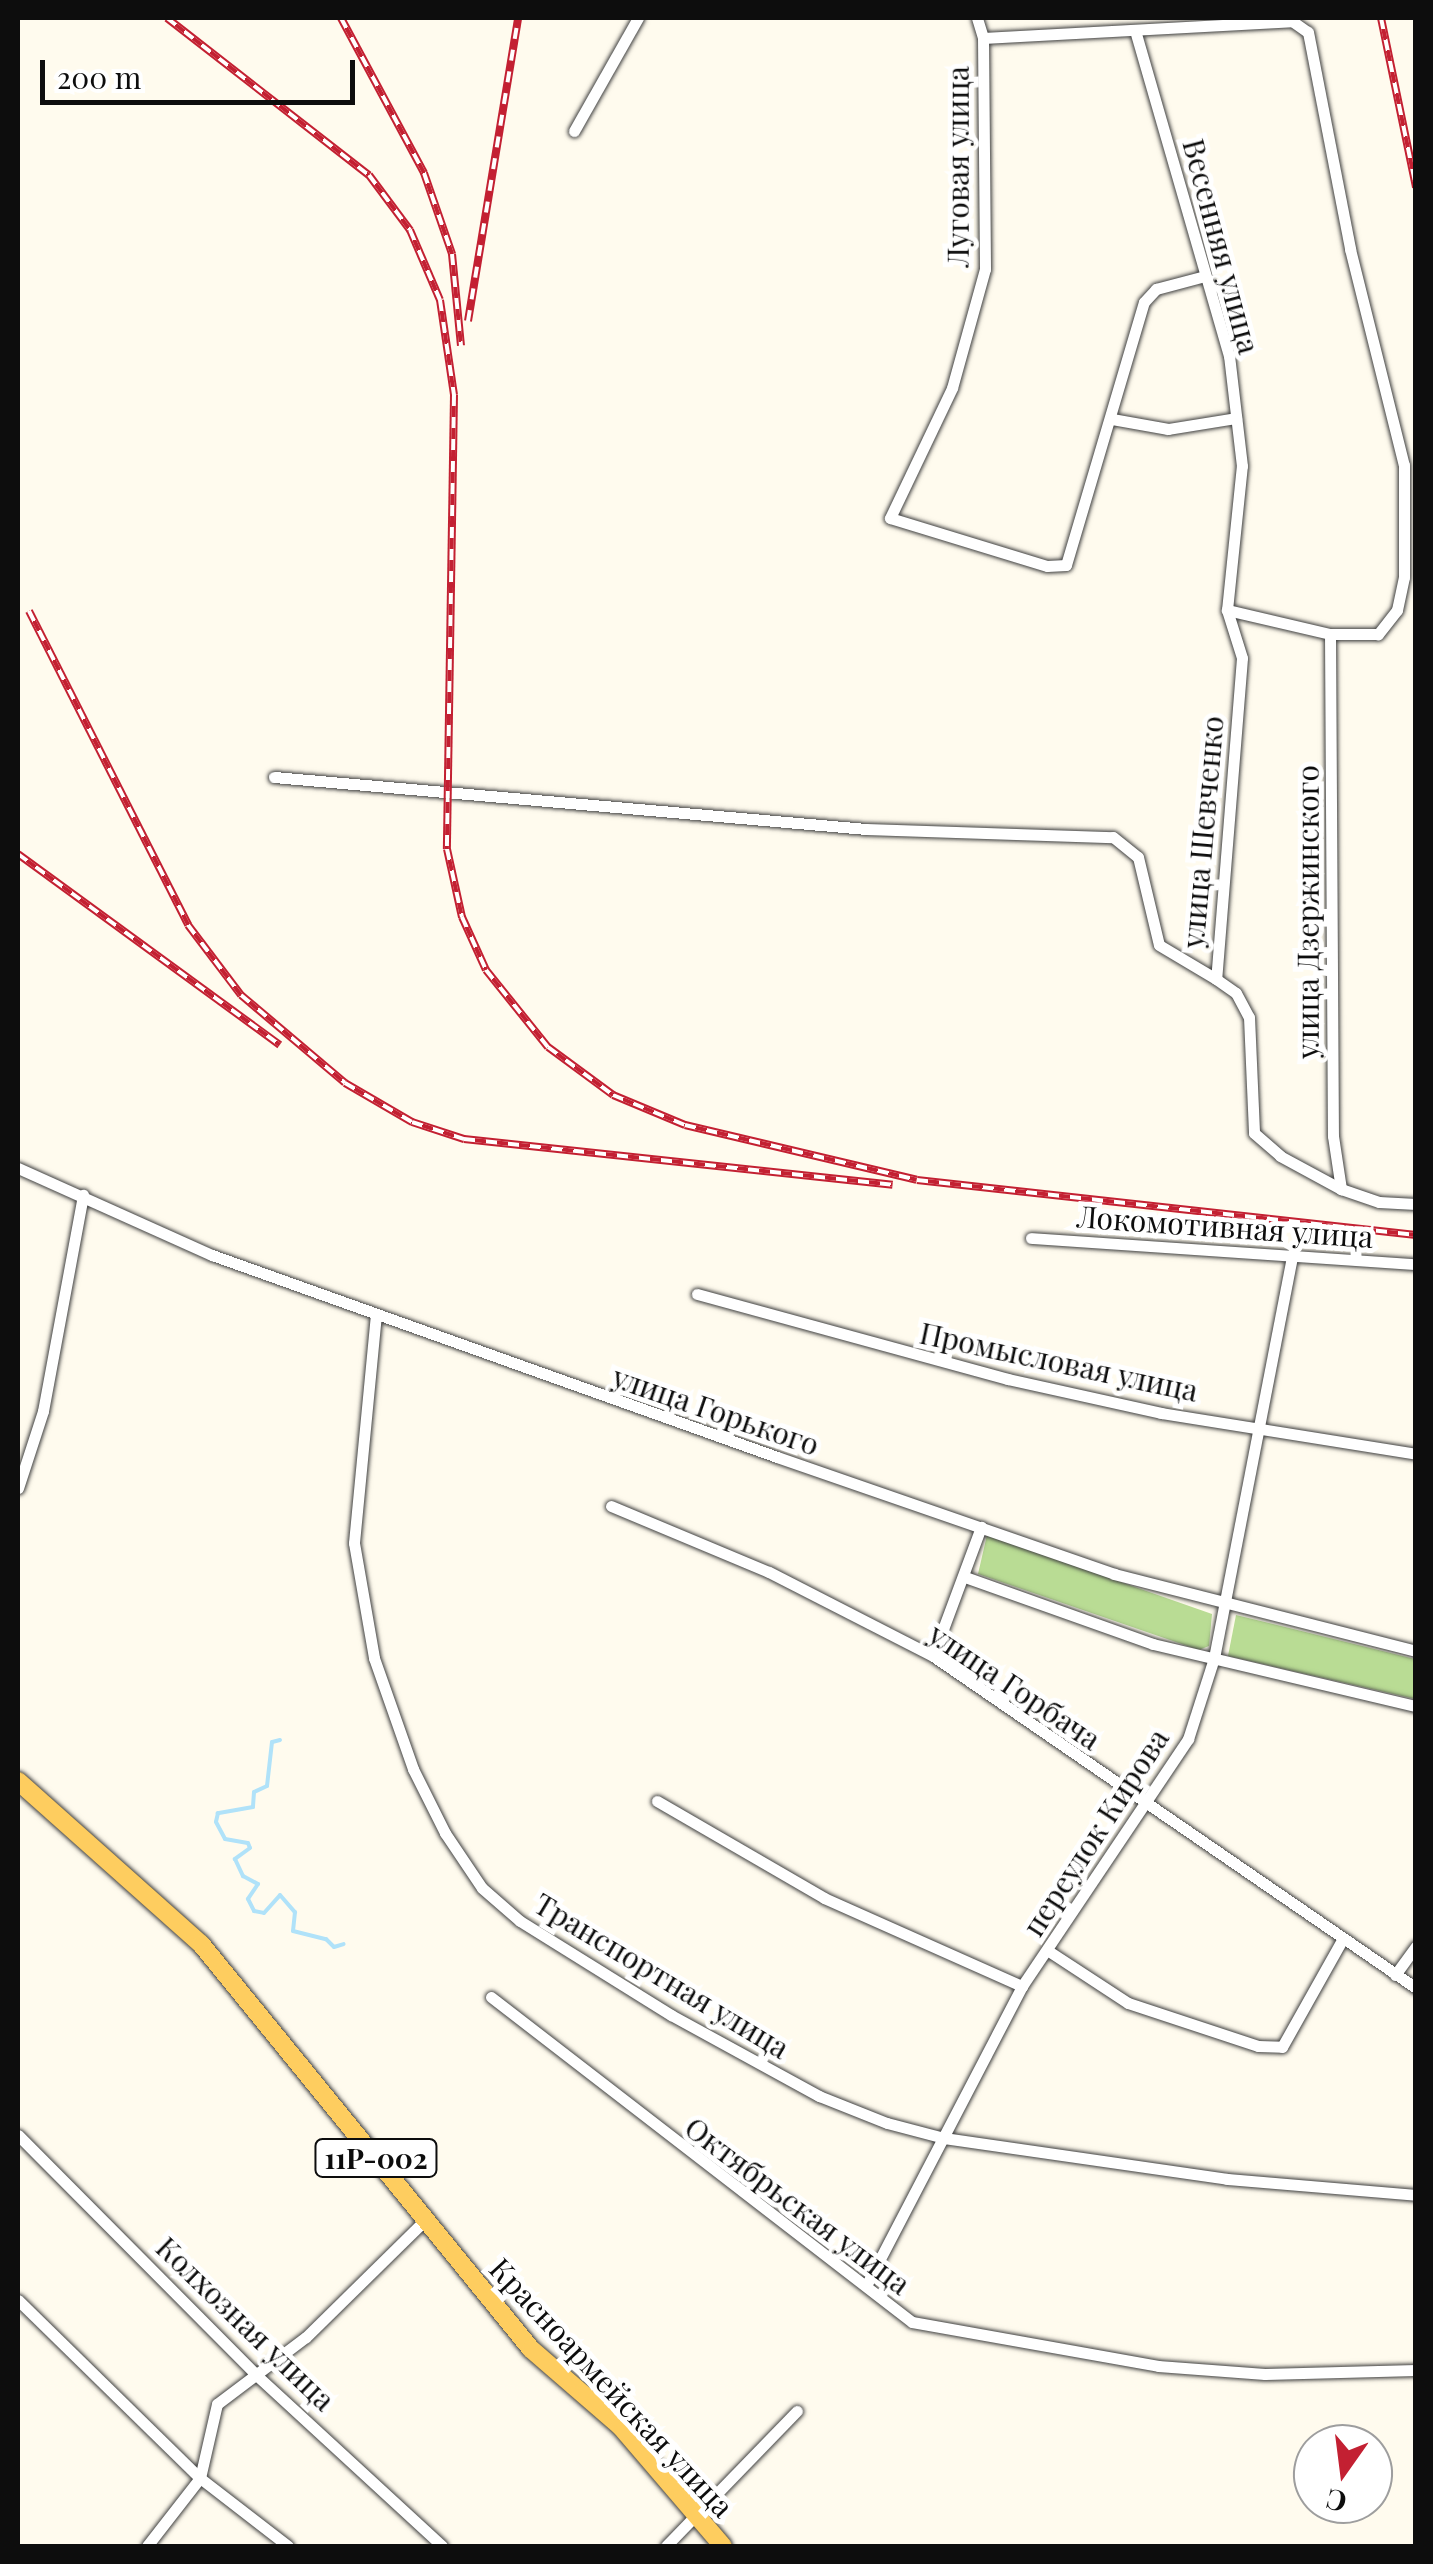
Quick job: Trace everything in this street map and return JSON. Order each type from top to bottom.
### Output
[{"type":"main road","name":"Красноармейская улица","points":[[18,1780],[214,1958],[531,2349],[620,2426],[723,2546]]},
{"type":"street","points":[[574,131],[638,18]]},
{"type":"street","name":"Луговая улица","points":[[977,18],[982,38],[985,269],[952,388],[890,518],[1047,566],[1066,565],[1112,419]]},
{"type":"street","points":[[982,38],[1136,33],[1292,20],[1308,32],[1350,249],[1404,464],[1404,576],[1397,610],[1378,634],[1330,634],[1227,610]]},
{"type":"street","name":"Весенняя улица","points":[[1136,33],[1229,356],[1242,466],[1227,610]]},
{"type":"street","points":[[1205,276],[1156,289],[1144,302],[1112,419],[1168,430],[1236,418]]},
{"type":"street","name":"улица Шевченко","points":[[1227,610],[1242,658],[1216,979],[1236,993],[1248,1017],[1254,1132],[1280,1156],[1341,1189]]},
{"type":"street","name":"улица Дзержинского","points":[[1330,634],[1332,1136],[1341,1189]]},
{"type":"street","points":[[274,777],[866,829],[1113,837],[1138,857],[1159,944],[1171,958],[1216,979]]},
{"type":"street","name":"улица Горького","points":[[18,1168],[83,1195],[152,1232],[277,1279],[980,1526],[1223,1605],[1416,1651]]},
{"type":"street","points":[[1341,1189],[1379,1202],[1416,1204]]},
{"type":"street","points":[[18,1488],[43,1412],[83,1195]]},
{"type":"street","name":"Локомотивная улица","points":[[1031,1238],[1416,1264]]},
{"type":"street","name":"переулок Кирова","points":[[868,2282],[1022,1986],[1188,1739],[1214,1658],[1255,1425],[1292,1257]]},
{"type":"street","name":"Промысловая улица","points":[[697,1294],[1008,1379],[1161,1413],[1255,1425],[1416,1454]]},
{"type":"street","name":"Транспортная улица","points":[[376,1314],[354,1543],[384,1692],[412,1769],[482,1888],[542,1940],[786,2078],[886,2123],[944,2138],[1227,2179],[1416,2194]]},
{"type":"street","name":"улица Горбача","points":[[611,1506],[768,1572],[933,1656],[1416,1988]]},
{"type":"street","points":[[933,1656],[965,1577],[980,1526]]},
{"type":"street","points":[[965,1577],[1153,1644],[1416,1706]]},
{"type":"street","points":[[657,1800],[824,1898],[1022,1986]]},
{"type":"street","points":[[1047,1950],[1128,2003],[1258,2046],[1282,2047],[1342,1940]]},
{"type":"street","points":[[1396,1975],[1416,1946]]},
{"type":"street","name":"Октябрьская улица","points":[[490,1997],[618,2100],[868,2282],[879,2300],[912,2322],[1056,2351],[1265,2374],[1416,2370]]},
{"type":"street","name":"Колхозная улица","points":[[18,2135],[253,2372],[442,2546]]},
{"type":"street","points":[[146,2546],[200,2478],[217,2404],[253,2372],[306,2337],[424,2220]]},
{"type":"street","points":[[18,2300],[200,2478],[288,2546]]},
{"type":"street","points":[[666,2546],[797,2411]]},
{"type":"green space","points":[[987,1535],[1212,1614],[1209,1646],[1199,1650],[978,1574]]},
{"type":"green space","points":[[1236,1615],[1415,1659],[1415,1699],[1228,1656]]},
{"type":"waterway","points":[[280,1740],[272,1742],[267,1786],[254,1792],[253,1807],[218,1813],[216,1822],[225,1839],[248,1843],[250,1848],[235,1859],[243,1876],[258,1884],[248,1899],[254,1911],[264,1913],[280,1895],[295,1912],[293,1931],[326,1939],[334,1947],[344,1944]]},
{"type":"railway","points":[[167,18],[369,175],[410,230],[440,300],[454,395],[447,849],[462,917],[486,970],[548,1047],[613,1095],[685,1125],[917,1180],[1416,1235]]},
{"type":"railway","points":[[341,18],[424,173],[452,254],[461,346]]},
{"type":"railway","points":[[468,321],[518,18]]},
{"type":"railway","points":[[1381,18],[1416,187]]},
{"type":"railway","points":[[29,611],[188,925],[241,995],[345,1083],[412,1122],[464,1139],[893,1185]]},
{"type":"railway","points":[[18,854],[280,1045]]}]
